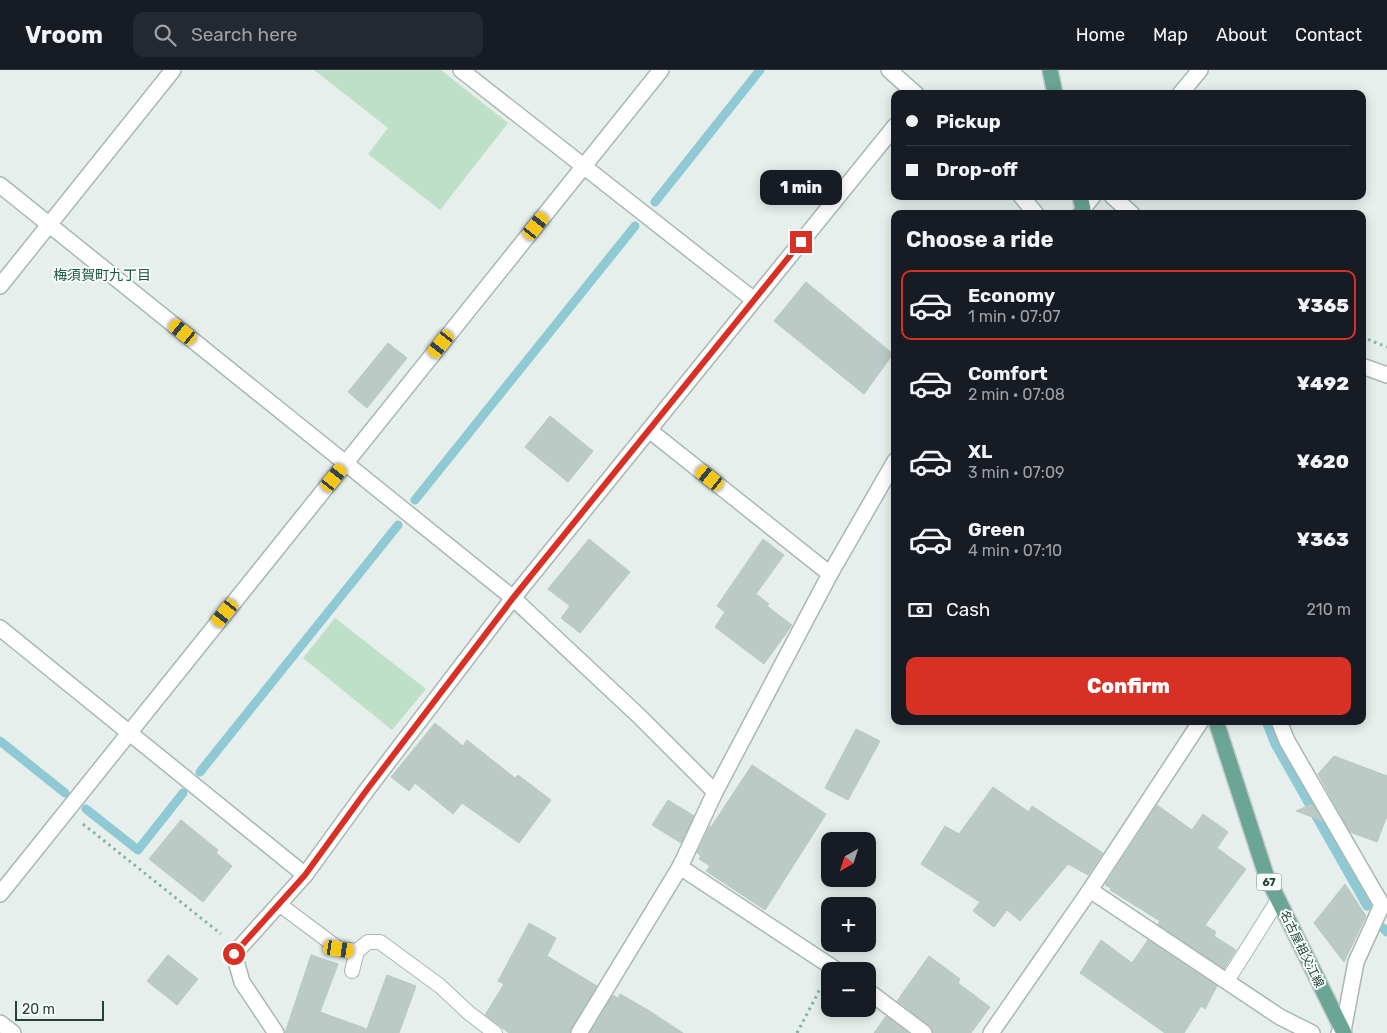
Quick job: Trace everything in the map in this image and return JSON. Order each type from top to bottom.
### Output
[{"type":"main road","points":[[1050,70],[1054,90]]},
{"type":"main road","name":"名古屋祖父江線","points":[[1217,725],[1266,876],[1342,1032]]},
{"type":"street","points":[[0,286],[173,70]]},
{"type":"street","points":[[461,70],[754,300]]},
{"type":"street","points":[[0,894],[661,70]]},
{"type":"street","points":[[889,70],[912,90]]},
{"type":"street","points":[[1183,90],[1200,70]]},
{"type":"street","points":[[276,1033],[242,982],[234,954],[305,875],[366,791],[513,598],[891,131]]},
{"type":"street","points":[[0,185],[513,598],[639,716],[715,792]]},
{"type":"street","points":[[1024,200],[1033,210]]},
{"type":"street","points":[[1116,200],[1128,210]]},
{"type":"street","points":[[1366,367],[1387,375]]},
{"type":"street","points":[[650,430],[830,574]]},
{"type":"street","points":[[579,1033],[680,867],[715,792],[830,574],[891,469]]},
{"type":"street","points":[[0,628],[305,875]]},
{"type":"street","points":[[991,1033],[1090,890],[1198,725]]},
{"type":"street","points":[[1281,725],[1287,741],[1382,905],[1356,962],[1342,1032]]},
{"type":"street","points":[[680,867],[824,962]]},
{"type":"street","points":[[1090,890],[1280,1016],[1312,1033]]},
{"type":"street","points":[[876,997],[924,1033]]},
{"type":"street","points":[[0,1023],[13,1033]]},
{"type":"lane","points":[[1227,980],[1278,900]]},
{"type":"lane","points":[[279,904],[339,949],[357,952]]},
{"type":"lane","points":[[352,971],[357,952],[368,942],[380,942],[440,986],[469,1013],[495,1033]]},
{"type":"path","points":[[1366,339],[1387,347]]},
{"type":"path","points":[[66,811],[239,948]]},
{"type":"path","points":[[796,1033],[821,992]]},
{"type":"green space","points":[[314,70],[441,70],[508,123],[440,210],[368,154],[388,128]]},
{"type":"green space","points":[[335,618],[426,689],[392,730],[303,658]]},
{"type":"building","points":[[806,282],[891,352],[891,357],[864,394],[774,321]]},
{"type":"building","points":[[388,343],[407,358],[367,408],[348,392]]},
{"type":"building","points":[[550,416],[593,451],[568,482],[525,447]]},
{"type":"building","points":[[589,539],[630,572],[580,633],[561,618],[570,606],[548,589]]},
{"type":"building","points":[[763,539],[784,555],[756,594],[769,604],[767,606],[792,625],[764,664],[715,627],[725,612],[717,606]]},
{"type":"building","points":[[435,723],[463,746],[467,740],[515,778],[518,775],[551,800],[519,843],[462,803],[453,814],[415,783],[409,791],[391,777]]},
{"type":"building","points":[[856,729],[880,741],[848,800],[825,788]]},
{"type":"building","points":[[1334,756],[1387,776],[1387,816],[1377,842],[1350,832],[1318,774]]},
{"type":"building","points":[[752,765],[826,814],[765,910],[706,871],[710,866],[699,859],[701,856],[697,853],[710,826]]},
{"type":"building","points":[[993,787],[1029,812],[1032,806],[1103,853],[1088,875],[1068,864],[1020,921],[1007,910],[994,927],[973,911],[980,902],[921,864],[945,826],[959,834]]},
{"type":"building","points":[[668,800],[694,816],[681,843],[652,825]]},
{"type":"building","points":[[1312,804],[1323,821],[1296,811]]},
{"type":"building","points":[[1157,805],[1192,830],[1203,814],[1228,832],[1217,848],[1246,869],[1205,925],[1216,932],[1214,936],[1236,950],[1224,969],[1158,924],[1160,921],[1105,885]]},
{"type":"building","points":[[181,820],[218,850],[216,853],[232,866],[203,902],[149,859]]},
{"type":"building","points":[[1345,884],[1366,916],[1344,962],[1314,923]]},
{"type":"building","points":[[529,923],[556,938],[547,956],[597,986],[570,1033],[509,1033],[485,1015],[504,984],[498,981]]},
{"type":"building","points":[[1101,940],[1132,963],[1148,940],[1217,986],[1205,1009],[1201,1006],[1184,1033],[1165,1033],[1080,973]]},
{"type":"building","points":[[168,955],[198,979],[177,1005],[147,981]]},
{"type":"building","points":[[311,955],[338,964],[320,1012],[367,1029],[387,975],[416,986],[399,1033],[285,1033]]},
{"type":"building","points":[[929,956],[960,979],[958,983],[990,1007],[971,1033],[933,1033],[930,1026],[897,1001]]},
{"type":"building","points":[[620,994],[683,1033],[590,1033],[613,995],[618,998]]},
{"type":"building","points":[[886,1016],[908,1033],[874,1033]]},
{"type":"waterway","points":[[655,202],[760,70]]},
{"type":"waterway","points":[[415,500],[635,226]]},
{"type":"waterway","points":[[200,772],[398,525]]},
{"type":"waterway","points":[[1268,725],[1275,744],[1367,906]]},
{"type":"waterway","points":[[0,741],[65,793]]},
{"type":"waterway","points":[[86,809],[138,850],[183,793]]},
{"type":"waterway","points":[[1383,928],[1387,932]]},
{"type":"district","name":"梅須賀町九丁目","points":[[102,275]]},
{"type":"route","points":[[234,954],[305,875],[366,791],[513,598],[801,242]]}]
